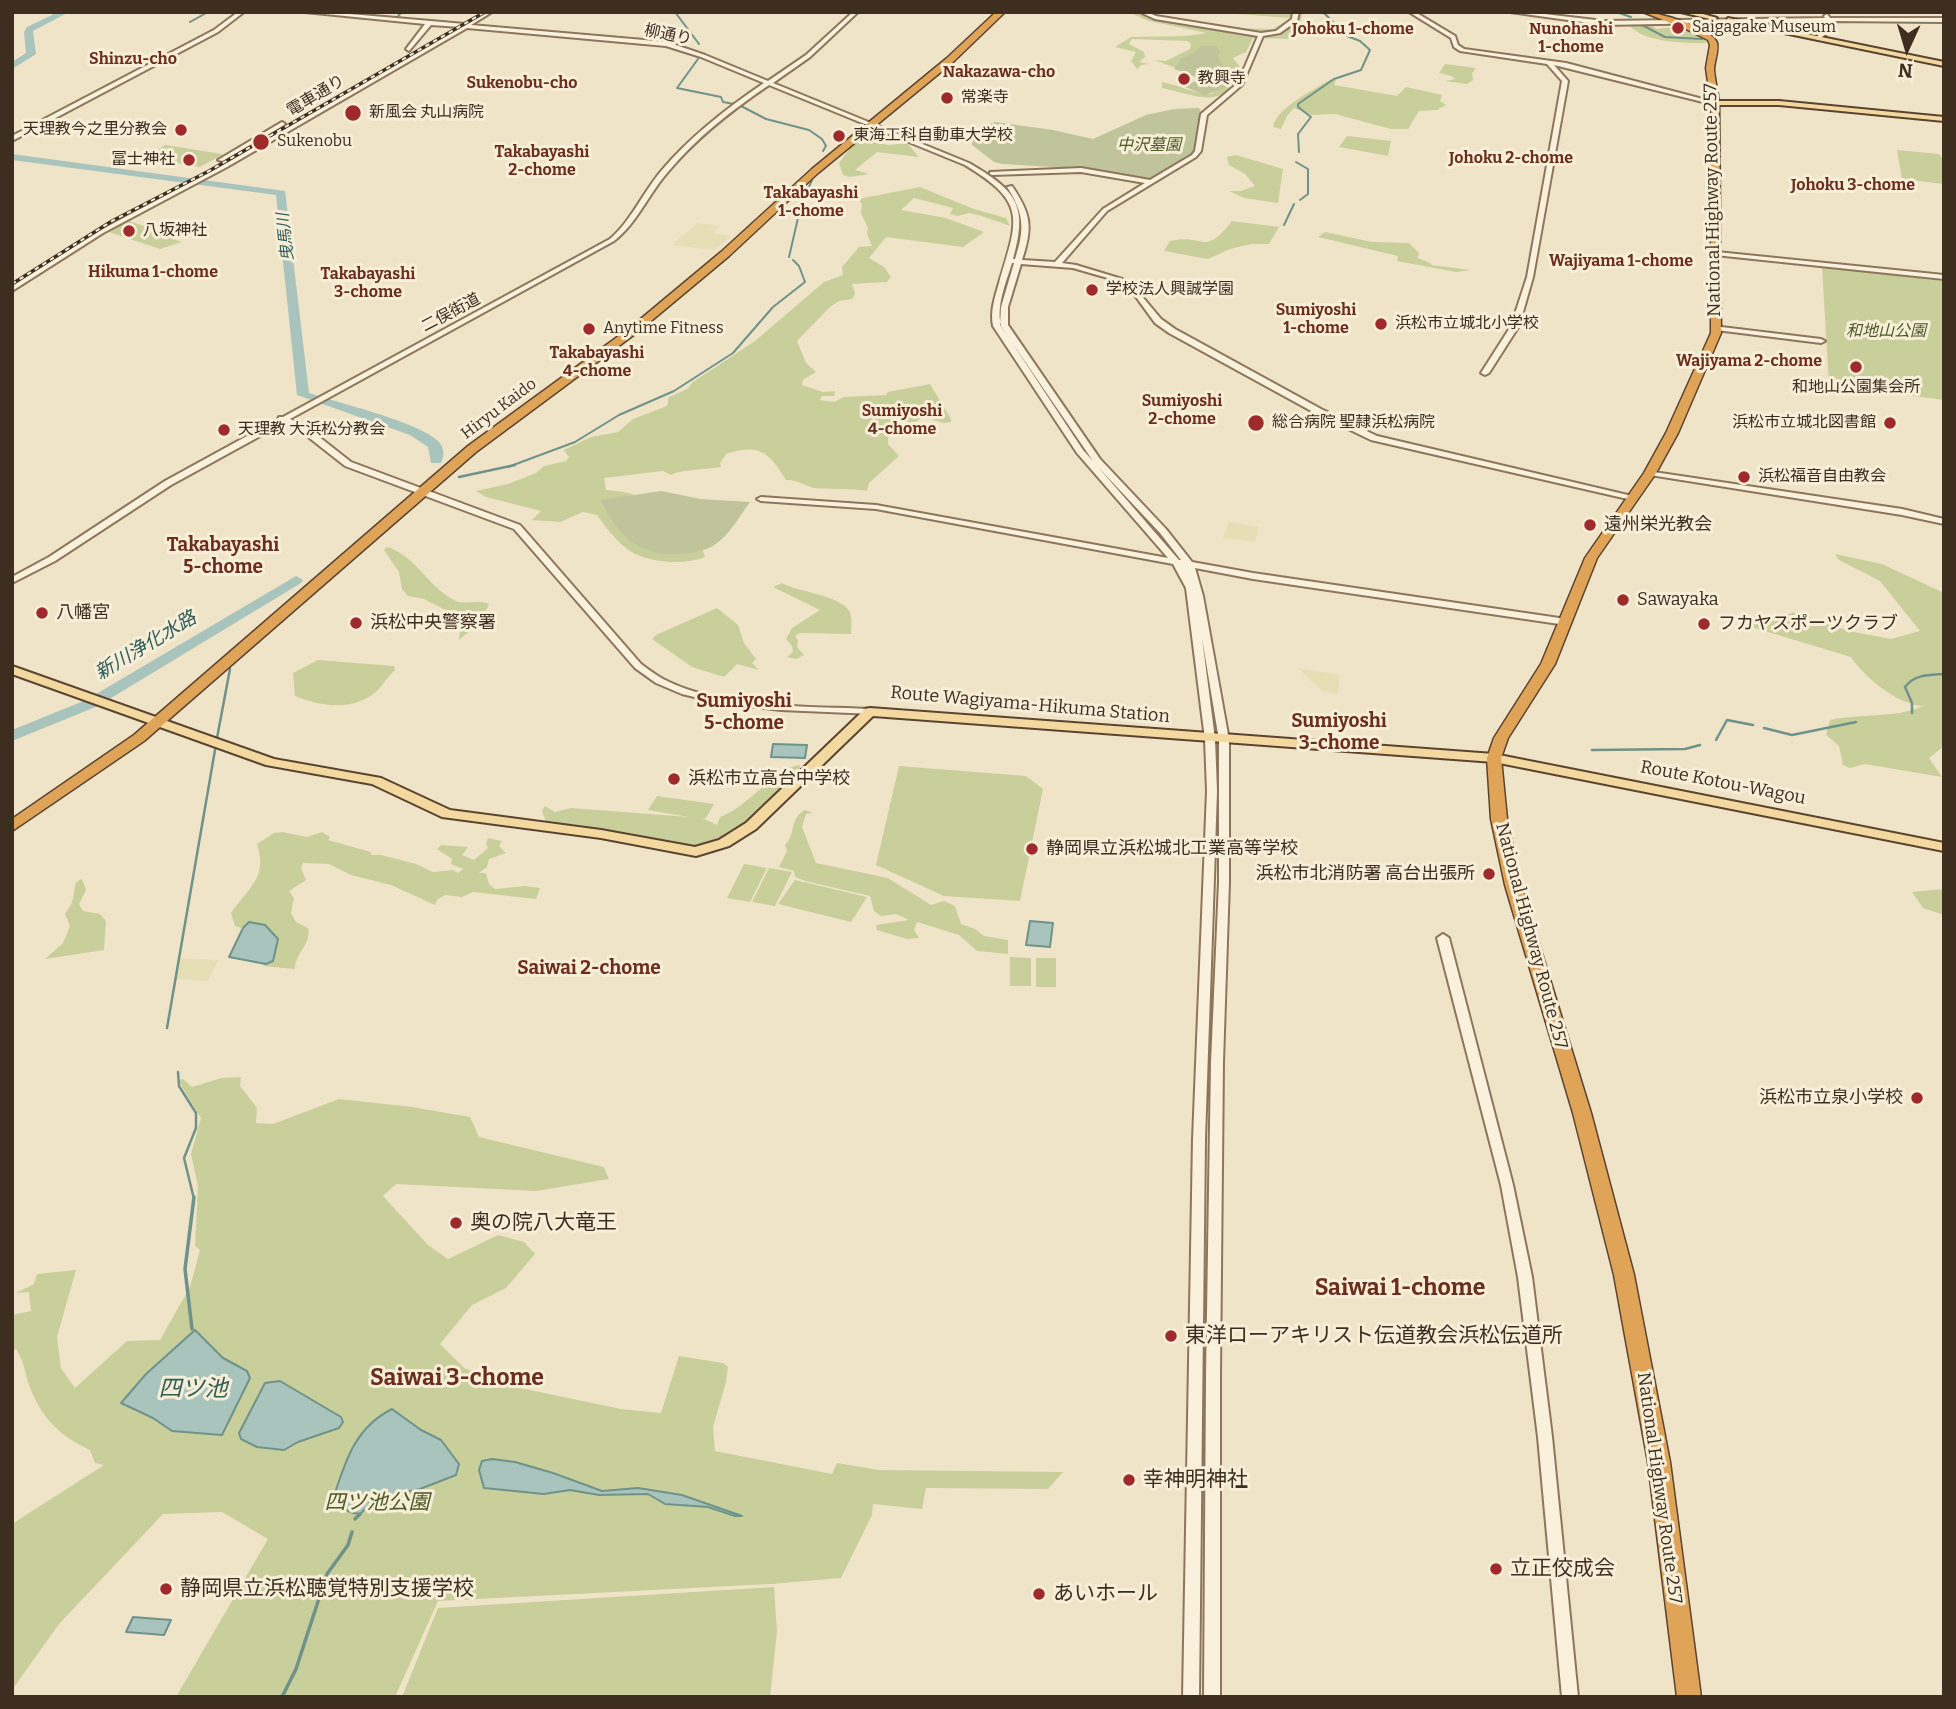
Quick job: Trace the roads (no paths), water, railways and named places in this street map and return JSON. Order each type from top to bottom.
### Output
[{"type":"highway","name":"Hiryu Kaido","points":[[12,826],[94,771],[418,491],[635,329],[758,225],[994,12]]},
{"type":"highway","name":"Hiryu Kaido","points":[[869,122],[950,60],[1001,12]]},
{"type":"highway","name":"National Highway Route 257","points":[[1647,12],[1704,34],[1714,45],[1710,68],[1715,103],[1716,328],[1704,363],[1650,473],[1591,558],[1548,664],[1501,738],[1494,758],[1496,800],[1513,884],[1582,1113],[1624,1275],[1659,1462],[1689,1697]]},
{"type":"highway","name":"Hiryu Kaido","points":[[12,816],[153,720]]},
{"type":"main road","points":[[1684,12],[1714,18]]},
{"type":"main road","points":[[1728,20],[1944,64]]},
{"type":"main road","points":[[1715,103],[1779,103],[1944,119]]},
{"type":"main road","name":"Route Wagiyama-Hikuma Station","points":[[12,670],[271,762],[376,781],[453,816],[600,834],[696,852],[724,843],[751,826],[870,712],[1494,758]]},
{"type":"main road","name":"Route Kotou-Wagou","points":[[1494,758],[1944,847]]},
{"type":"street","points":[[12,139],[216,31],[242,12]]},
{"type":"street","name":"柳通り","points":[[307,12],[431,22]]},
{"type":"street","name":"柳通り","points":[[336,12],[667,44],[869,122]]},
{"type":"street","points":[[409,49],[438,12]]},
{"type":"street","name":"電車通り","points":[[12,289],[101,232],[480,12]]},
{"type":"street","name":"電車通り","points":[[12,281],[102,224],[193,180],[461,25],[490,12]]},
{"type":"street","name":"二俣街道","points":[[12,580],[58,555],[145,496],[612,240],[623,230],[674,159],[736,105],[808,56],[856,12]]},
{"type":"street","points":[[1142,12],[1155,17],[1261,35],[1285,27],[1295,20],[1296,12]]},
{"type":"street","points":[[1411,12],[1453,37],[1456,46],[1462,50],[1548,62],[1715,103]]},
{"type":"street","points":[[1512,12],[1590,23],[1827,18]]},
{"type":"street","points":[[1526,12],[1594,21],[1714,18],[1944,19]]},
{"type":"street","points":[[1818,38],[1828,30],[1830,23],[1827,18]]},
{"type":"street","points":[[1057,264],[1099,215],[1185,162],[1198,151],[1204,114],[1240,84],[1261,35]]},
{"type":"street","points":[[1485,373],[1515,327],[1535,257],[1565,81],[1548,62]]},
{"type":"street","points":[[869,122],[992,173],[1020,198],[1025,209],[1027,226],[997,305],[995,320],[998,329],[1080,451],[1177,563],[1190,588],[1217,739],[1199,1163],[1191,1697]]},
{"type":"street","points":[[869,122],[967,164],[995,180],[1012,199],[1019,219],[1004,325],[1089,450],[1163,531],[1190,566],[1199,596],[1217,739],[1224,882],[1217,1062],[1212,1697]]},
{"type":"street","points":[[992,173],[1081,170],[1150,182]]},
{"type":"street","points":[[1717,254],[1944,277]]},
{"type":"street","points":[[1014,261],[1090,269],[1120,280],[1133,289],[1158,321],[1172,331],[1360,433],[1407,448],[1632,498]]},
{"type":"street","points":[[1716,328],[1821,341]]},
{"type":"street","points":[[282,419],[301,427],[348,464],[418,491],[478,510],[517,527],[638,666],[668,687],[690,695],[727,702],[870,712]]},
{"type":"street","points":[[1650,473],[1902,512],[1944,522]]},
{"type":"street","points":[[761,499],[876,507],[1190,566],[1566,622]]},
{"type":"street","points":[[1444,938],[1507,1185],[1525,1277],[1545,1437],[1570,1697]]},
{"type":"water","points":[[773,744],[807,745],[805,758],[771,757]]},
{"type":"water","points":[[1030,921],[1053,923],[1050,947],[1026,945]]},
{"type":"water","points":[[249,922],[265,925],[278,939],[273,961],[266,964],[229,957],[243,928]]},
{"type":"water","name":"四ツ池","points":[[195,1330],[223,1358],[247,1371],[250,1378],[222,1435],[172,1431],[153,1418],[121,1403],[146,1374]]},
{"type":"water","name":"四ツ池","points":[[280,1381],[341,1417],[343,1422],[339,1428],[298,1442],[284,1450],[257,1447],[241,1439],[239,1433],[265,1383]]},
{"type":"water","points":[[392,1409],[421,1430],[441,1440],[459,1464],[456,1475],[420,1489],[397,1494],[376,1508],[365,1509],[360,1514],[351,1512],[334,1496],[343,1469],[354,1445],[369,1425]]},
{"type":"water","points":[[492,1459],[515,1462],[553,1473],[602,1491],[638,1488],[682,1495],[742,1516],[708,1507],[665,1504],[648,1494],[599,1495],[570,1490],[544,1494],[484,1488],[479,1470],[482,1461]]},
{"type":"water","points":[[133,1617],[171,1620],[164,1635],[126,1632]]},
{"type":"waterway","name":"曳馬川","points":[[12,66],[31,54],[28,32],[30,29],[65,12]]},
{"type":"waterway","points":[[190,22],[208,12]]},
{"type":"waterway","points":[[398,16],[402,12]]},
{"type":"waterway","points":[[675,12],[699,44]]},
{"type":"waterway","points":[[1299,152],[1298,134],[1311,117],[1298,107],[1298,104],[1334,79],[1361,70],[1370,50],[1360,41],[1347,36],[1323,12]]},
{"type":"waterway","points":[[1598,12],[1619,13],[1631,17]]},
{"type":"waterway","points":[[1642,25],[1665,37],[1702,39]]},
{"type":"waterway","points":[[698,59],[677,88],[721,97],[723,102],[734,104]]},
{"type":"waterway","points":[[741,106],[766,119],[809,130],[822,139],[826,146],[823,151]]},
{"type":"waterway","name":"曳馬川","points":[[12,157],[281,193],[303,395],[415,432],[434,445],[436,460]]},
{"type":"waterway","points":[[1296,162],[1308,169],[1308,194],[1300,200]]},
{"type":"waterway","points":[[789,257],[801,205],[812,180]]},
{"type":"waterway","points":[[1284,225],[1294,204]]},
{"type":"waterway","points":[[511,466],[575,442],[619,415],[674,391],[733,353],[773,307],[805,282],[799,266],[793,260]]},
{"type":"waterway","points":[[459,477],[511,466]]},
{"type":"waterway","name":"新川浄化水路","points":[[12,736],[92,703],[296,580]]},
{"type":"waterway","points":[[217,738],[230,669]]},
{"type":"waterway","points":[[1912,713],[1912,703],[1905,687],[1918,677],[1944,674]]},
{"type":"waterway","points":[[1716,740],[1727,720],[1753,725]]},
{"type":"waterway","points":[[1764,728],[1792,735],[1856,722]]},
{"type":"waterway","points":[[1592,750],[1685,749],[1700,745]]},
{"type":"waterway","points":[[167,1028],[215,750]]},
{"type":"waterway","points":[[178,1072],[179,1086],[196,1113],[196,1128],[184,1158],[194,1198]]},
{"type":"waterway","points":[[192,1329],[185,1269],[194,1198]]},
{"type":"waterway","points":[[355,1519],[360,1514]]},
{"type":"waterway","points":[[282,1697],[296,1669],[327,1574],[348,1545],[352,1532]]},
{"type":"railway","points":[[12,284],[112,221],[209,171],[485,12]]},
{"type":"place","name":"Saigagake Museum","points":[[1678,28]]},
{"type":"place","name":"教興寺","points":[[1184,79]]},
{"type":"place","name":"常楽寺","points":[[947,98]]},
{"type":"place","name":"新風会 丸山病院","points":[[353,113]]},
{"type":"place","name":"天理教今之里分教会","points":[[181,130]]},
{"type":"place","name":"東海工科自動車大学校","points":[[839,136]]},
{"type":"place","name":"Sukenobu","points":[[261,142]]},
{"type":"place","name":"冨士神社","points":[[189,160]]},
{"type":"place","name":"八坂神社","points":[[129,231]]},
{"type":"place","name":"学校法人興誠学園","points":[[1092,290]]},
{"type":"place","name":"浜松市立城北小学校","points":[[1381,324]]},
{"type":"place","name":"Anytime Fitness","points":[[589,329]]},
{"type":"place","name":"和地山公園集会所","points":[[1856,367]]},
{"type":"place","name":"総合病院 聖隷浜松病院","points":[[1256,423]]},
{"type":"place","name":"浜松市立城北図書館","points":[[1890,423]]},
{"type":"place","name":"天理教 大浜松分教会","points":[[224,430]]},
{"type":"place","name":"浜松福音自由教会","points":[[1744,477]]},
{"type":"place","name":"遠州栄光教会","points":[[1590,525]]},
{"type":"place","name":"Sawayaka","points":[[1623,600]]},
{"type":"place","name":"八幡宮","points":[[42,613]]},
{"type":"place","name":"浜松中央警察署","points":[[356,623]]},
{"type":"place","name":"フカヤスポーツクラブ","points":[[1704,624]]},
{"type":"place","name":"浜松市立高台中学校","points":[[674,779]]},
{"type":"place","name":"静岡県立浜松城北工業高等学校","points":[[1032,849]]},
{"type":"place","name":"浜松市北消防署 高台出張所","points":[[1489,874]]},
{"type":"place","name":"浜松市立泉小学校","points":[[1917,1098]]},
{"type":"place","name":"奥の院八大竜王","points":[[456,1223]]},
{"type":"place","name":"東洋ローアキリスト伝道教会浜松伝道所","points":[[1171,1336]]},
{"type":"place","name":"幸神明神社","points":[[1129,1480]]},
{"type":"place","name":"立正佼成会","points":[[1496,1569]]},
{"type":"place","name":"静岡県立浜松聴覚特別支援学校","points":[[166,1589]]},
{"type":"place","name":"あいホール","points":[[1039,1594]]},
{"type":"district","name":"Johoku 1-chome","points":[[1353,30]]},
{"type":"district","name":"Nunohashi 1-chome","points":[[1571,39]]},
{"type":"district","name":"Shinzu-cho","points":[[133,60]]},
{"type":"district","name":"Nakazawa-cho","points":[[999,73]]},
{"type":"district","name":"Sukenobu-cho","points":[[522,84]]},
{"type":"district","name":"Johoku 2-chome","points":[[1511,159]]},
{"type":"district","name":"Takabayashi 2-chome","points":[[542,162]]},
{"type":"district","name":"Johoku 3-chome","points":[[1853,186]]},
{"type":"district","name":"Takabayashi 1-chome","points":[[811,203]]},
{"type":"district","name":"Wajiyama 1-chome","points":[[1621,262]]},
{"type":"district","name":"Hikuma 1-chome","points":[[153,273]]},
{"type":"district","name":"Takabayashi 3-chome","points":[[368,284]]},
{"type":"district","name":"Sumiyoshi 1-chome","points":[[1316,320]]},
{"type":"district","name":"Wajiyama 2-chome","points":[[1749,362]]},
{"type":"district","name":"Takabayashi 4-chome","points":[[597,363]]},
{"type":"district","name":"Sumiyoshi 2-chome","points":[[1182,411]]},
{"type":"district","name":"Sumiyoshi 4-chome","points":[[902,421]]},
{"type":"district","name":"Takabayashi 5-chome","points":[[223,557]]},
{"type":"district","name":"Sumiyoshi 5-chome","points":[[744,713]]},
{"type":"district","name":"Sumiyoshi 3-chome","points":[[1339,733]]},
{"type":"district","name":"Saiwai 2-chome","points":[[589,969]]},
{"type":"district","name":"Saiwai 1-chome","points":[[1400,1289]]},
{"type":"district","name":"Saiwai 3-chome","points":[[457,1379]]},
{"type":"park label","name":"中沢墓園","points":[[1149,146]]},
{"type":"park label","name":"和地山公園","points":[[1886,332]]},
{"type":"park label","name":"四ツ池公園","points":[[377,1503]]}]
